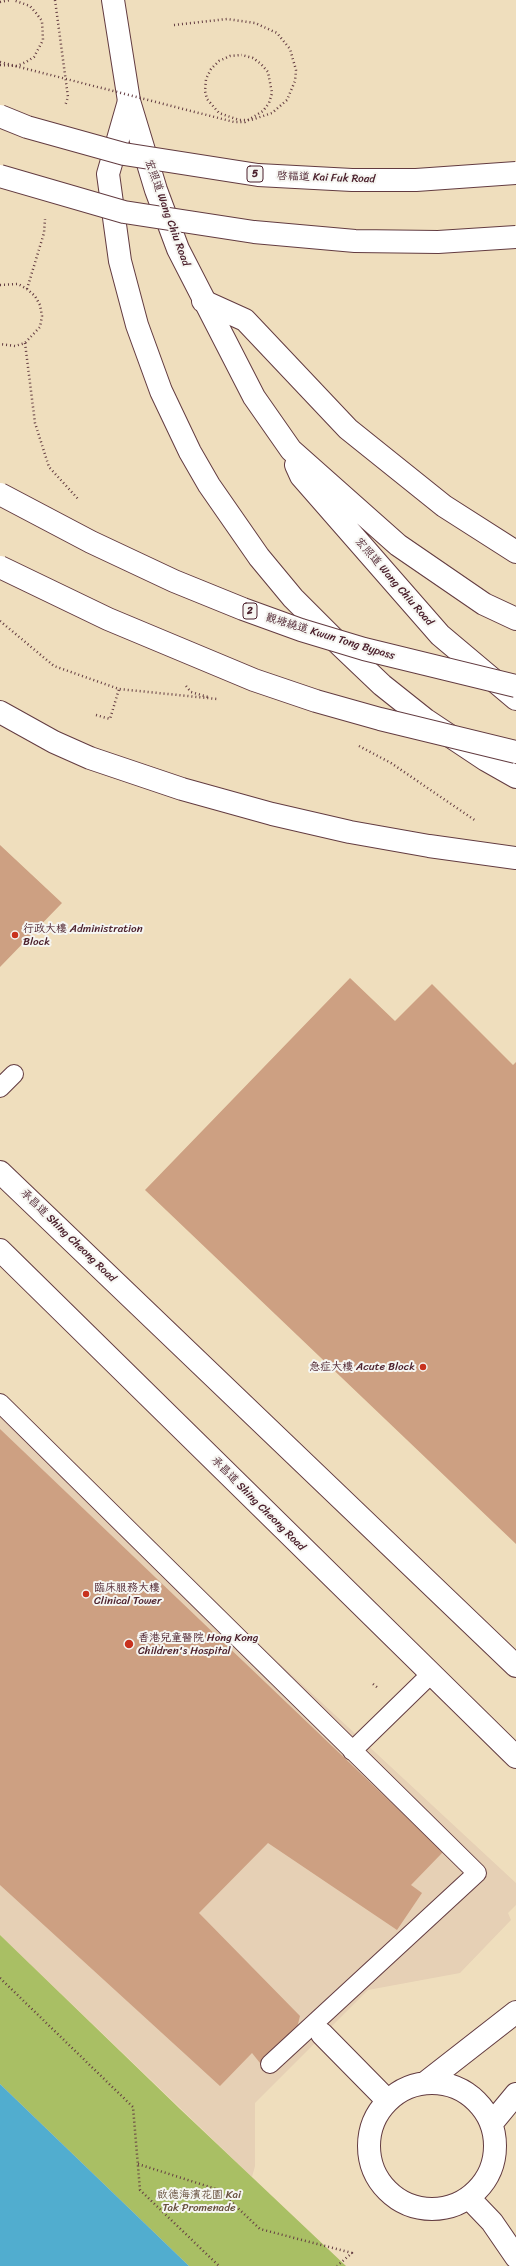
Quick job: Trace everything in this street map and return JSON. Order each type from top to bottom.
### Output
[{"type":"main road","name":"宏照道 Wang Chiu Road","points":[[113,0],[129,101],[156,190],[173,234],[203,301],[254,398],[291,450],[398,545],[484,604],[516,620]]},
{"type":"main road","points":[[129,101],[108,174],[120,261],[137,325],[161,391],[209,485],[259,557],[293,598],[382,685],[426,720],[486,760],[516,777]]},
{"type":"main road","name":"啓福道 Kai Fuk Road","points":[[0,116],[27,127],[124,154],[258,175],[352,180],[416,180],[516,173]]},
{"type":"main road","points":[[0,176],[124,212],[254,232],[355,241],[438,242],[516,236]]},
{"type":"main road","points":[[203,301],[245,320],[348,429],[444,506],[516,552]]},
{"type":"main road","name":"宏照道 Wang Chiu Road","points":[[291,450],[301,476],[440,635],[516,699]]},
{"type":"main road","name":"觀塘繞道 Kwun Tong Bypass","points":[[0,494],[118,555],[174,581],[243,609],[301,630],[364,649],[516,686]]},
{"type":"main road","points":[[0,567],[108,619],[254,680],[316,701],[380,719],[516,752]]},
{"type":"main road","points":[[0,712],[54,742],[90,758],[182,789],[272,814],[350,832],[429,846],[516,858]]},
{"type":"main road","name":"承昌道 Shing Cheong Road","points":[[0,1172],[516,1666]]},
{"type":"main road","name":"承昌道 Shing Cheong Road","points":[[0,1250],[430,1675],[516,1757]]},
{"type":"main road","points":[[425,2083],[516,2012]]},
{"type":"main road","points":[[318,2029],[387,2100]]},
{"type":"main road","points":[[425,2083],[446,2084],[466,2091],[482,2105],[492,2123],[496,2144],[494,2165],[484,2183],[469,2198],[450,2207],[429,2209],[418,2208],[408,2205],[391,2194],[377,2178],[369,2158],[369,2137],[375,2117],[387,2100],[405,2088],[425,2083]]},
{"type":"main road","points":[[492,2123],[516,2094]]},
{"type":"main road","points":[[469,2198],[492,2222],[516,2257]]},
{"type":"lane","points":[[0,1088],[14,1074]]},
{"type":"lane","points":[[0,1403],[477,1873],[318,2029],[270,2064]]},
{"type":"lane","points":[[352,1751],[430,1675]]},
{"type":"path","points":[[0,2],[10,0]]},
{"type":"path","points":[[0,63],[17,66],[26,62],[34,57],[43,40],[42,22],[36,13],[30,6],[13,0]]},
{"type":"path","points":[[0,63],[234,122],[245,122],[250,120],[255,117],[263,111],[269,103],[272,87],[268,72],[261,64],[253,58],[242,55],[230,56],[219,61],[211,69],[206,79],[205,91],[207,99],[219,113],[234,119],[239,120],[245,120],[251,120],[272,113],[287,100],[295,81],[296,70],[290,49],[284,40],[268,28],[255,23],[228,19],[174,25]]},
{"type":"path","points":[[0,285],[8,283],[18,284],[27,289],[35,296],[40,305],[42,316],[40,327],[26,343],[15,346],[0,344]]},
{"type":"path","points":[[0,621],[54,666],[118,689],[222,700]]},
{"type":"path","points":[[96,715],[110,719],[118,689]]},
{"type":"path","points":[[358,745],[391,763],[480,824]]},
{"type":"path","points":[[0,1978],[133,2107],[140,2190],[219,2266]]},
{"type":"path","points":[[138,2164],[219,2190],[260,2229],[352,2253],[337,2266]]},
{"type":"shaded area","name":"香港兒童醫院 Hong Kong Children's Hospital","points":[[0,1404],[516,1883],[516,1905],[508,1913],[511,1920],[460,1973],[368,1990],[255,2103],[255,2166],[252,2177],[0,1935]]},
{"type":"green space","name":"啟德海濱花園 Kai Tak Promenade","points":[[0,1935],[180,2109],[346,2266],[189,2266],[0,2084]]},
{"type":"water","points":[[0,2084],[134,2213],[189,2266],[0,2266]]},
{"type":"building","name":"行政大樓 Administration Block","points":[[0,845],[62,903],[0,967]]},
{"type":"building","name":"急症大樓 Acute Block","points":[[350,978],[395,1021],[432,984],[513,1065],[516,1062],[516,1544],[145,1190]]},
{"type":"building","name":"香港兒童醫院 Hong Kong Children's Hospital","points":[[0,1429],[443,1852],[411,1885],[422,1893],[397,1930],[268,1843],[199,1913],[300,2016],[295,2036],[260,2063],[252,2053],[220,2086],[0,1885]]},
{"type":"place","name":"行政大樓 Administration Block","points":[[15,935]]},
{"type":"place","name":"急症大樓 Acute Block","points":[[423,1367]]},
{"type":"place","name":"臨床服務大樓 Clinical Tower","points":[[86,1594]]},
{"type":"place","name":"香港兒童醫院 Hong Kong Children's Hospital","points":[[129,1644]]}]
